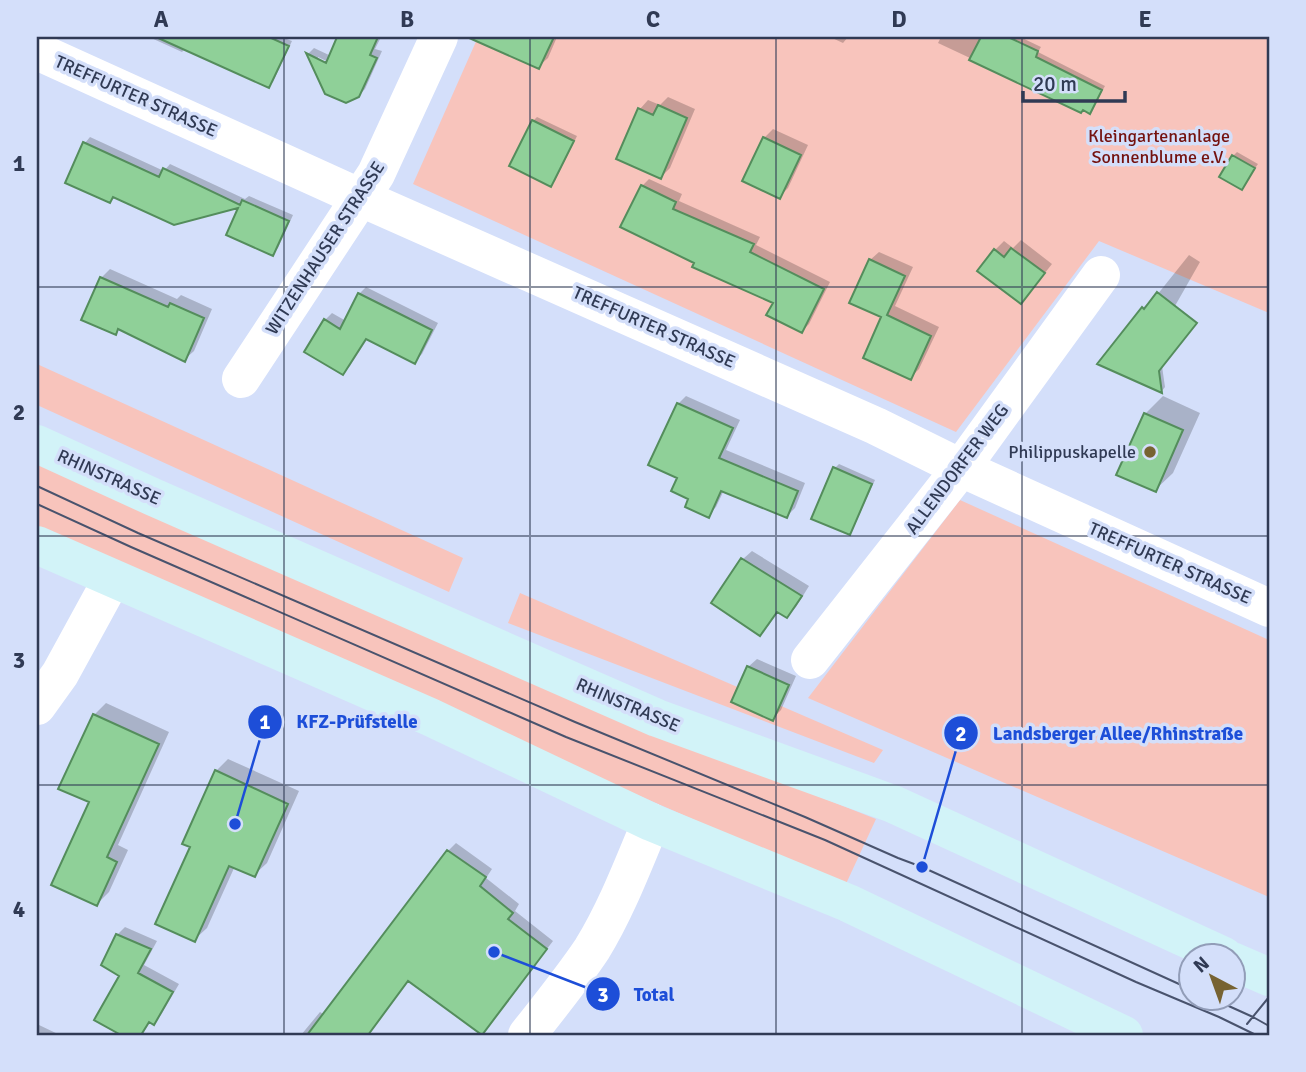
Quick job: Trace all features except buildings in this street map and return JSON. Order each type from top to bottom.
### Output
[{"type":"main road","name":"RHINSTRASSE","points":[[37,444],[657,718],[893,804],[1192,942]]},
{"type":"main road","points":[[37,545],[430,717],[651,822],[848,902],[1124,1035]]},
{"type":"main road","points":[[1246,967],[1269,977]]},
{"type":"street","name":"WITZENHAUSER STRASSE","points":[[241,379],[376,174],[439,37]]},
{"type":"street","name":"TREFFURTER STRASSE","points":[[37,51],[863,420],[961,468],[1269,608]]},
{"type":"street","name":"ALLENDORFER WEG","points":[[810,660],[961,468],[1101,275]]},
{"type":"street","points":[[37,706],[60,674],[112,579]]},
{"type":"street","points":[[527,1035],[568,983],[602,932],[651,822]]},
{"type":"green space","name":"Kleingartenanlage Sonnenblume e.V.","points":[[478,37],[1269,37],[1269,313],[1099,241],[956,432],[413,184]]},
{"type":"green space","points":[[37,364],[463,558],[449,592],[37,405]]},
{"type":"green space","points":[[37,461],[694,747],[876,819],[845,886],[37,527]]},
{"type":"green space","points":[[960,500],[1269,640],[1269,897],[808,698]]},
{"type":"green space","points":[[520,593],[883,750],[874,763],[508,623]]},
{"type":"tram line","points":[[37,486],[138,533],[575,722],[922,867],[1176,983]]},
{"type":"tram line","points":[[37,504],[566,737],[825,840],[1256,1035]]},
{"type":"tram line","points":[[1247,1024],[1269,997]]},
{"type":"tram line","points":[[1242,1012],[1269,1026]]},
{"type":"place","name":"Philippuskapelle","points":[[1150,452]]},
{"type":"place","name":"KFZ-Prüfstelle","points":[[235,824]]},
{"type":"place","name":"Landsberger Allee/Rhinstraße","points":[[922,867]]},
{"type":"place","name":"Total","points":[[494,952]]}]
